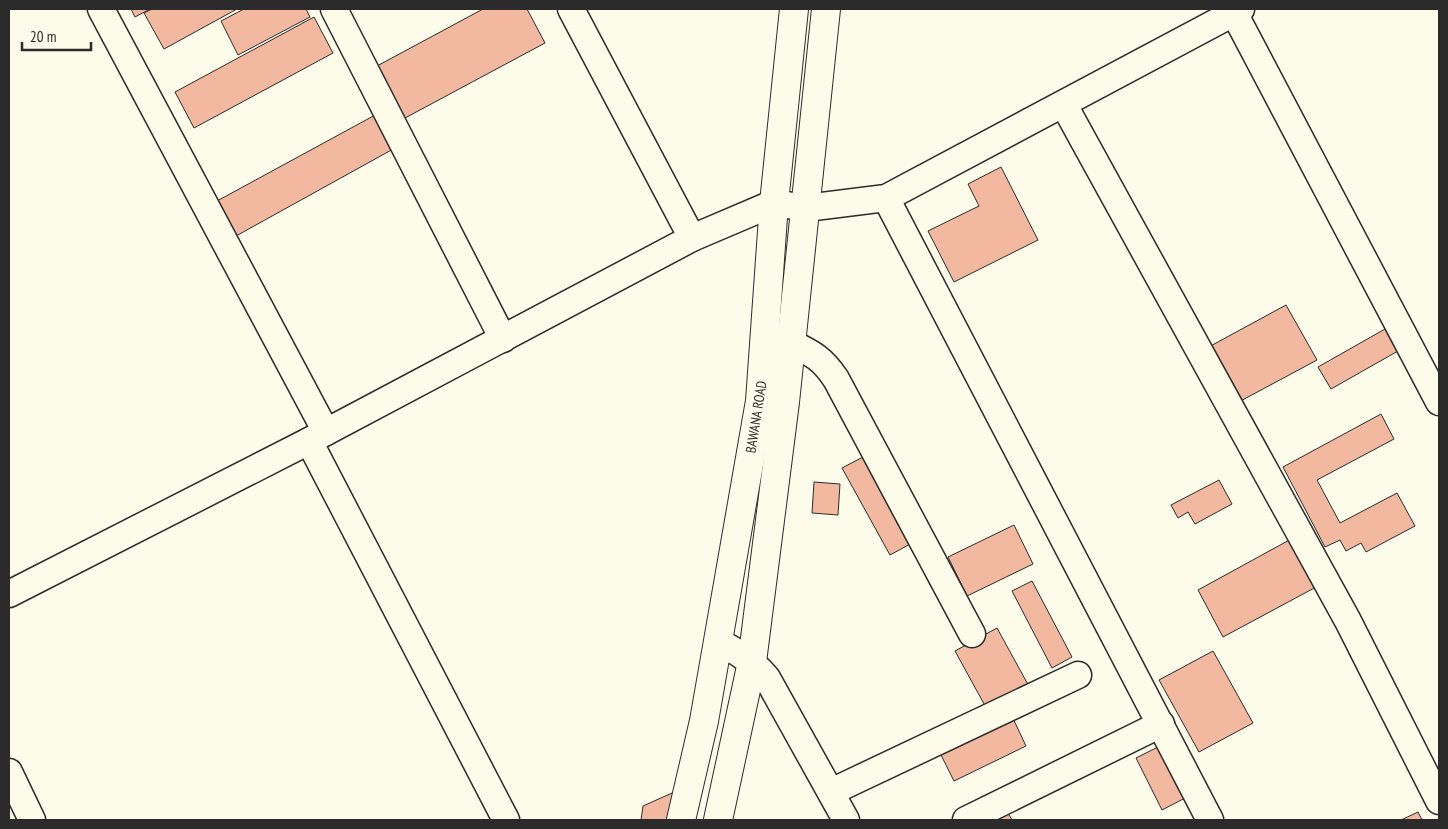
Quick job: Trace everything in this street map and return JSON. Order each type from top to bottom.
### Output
[{"type":"main road","name":"BAWANA ROAD","points":[[681,820],[704,721],[760,401],[774,203],[794,9]]},
{"type":"main road","name":"BAWANA ROAD","points":[[718,820],[752,662],[785,402],[826,9]]},
{"type":"street","points":[[101,9],[318,436],[506,820]]},
{"type":"street","points":[[334,9],[503,338]]},
{"type":"street","points":[[571,9],[692,238]]},
{"type":"street","points":[[9,594],[318,436],[692,238],[774,203],[806,208],[886,198],[1236,10],[1439,402]]},
{"type":"street","points":[[1064,104],[1348,621],[1439,801]]},
{"type":"street","points":[[886,198],[1162,724],[1210,820]]},
{"type":"street","points":[[791,343],[826,363],[836,379],[972,634]]},
{"type":"street","points":[[718,642],[742,654],[766,678],[846,820]]},
{"type":"street","points":[[831,792],[1078,675]]},
{"type":"street","points":[[966,820],[1162,724]]},
{"type":"street","points":[[9,772],[32,820]]},
{"type":"building","points":[[131,9],[150,9],[135,17]]},
{"type":"building","points":[[152,9],[237,9],[164,49],[144,13]]},
{"type":"building","points":[[244,9],[306,9],[310,17],[238,55],[221,21]]},
{"type":"building","points":[[483,9],[527,9],[545,43],[405,118],[377,66]]},
{"type":"building","points":[[314,17],[333,53],[194,128],[175,92]]},
{"type":"building","points":[[377,114],[395,148],[236,236],[217,201]]},
{"type":"building","points":[[1001,167],[1038,240],[954,282],[928,231],[979,206],[968,184]]},
{"type":"building","points":[[1286,305],[1317,360],[1235,404],[1205,349]]},
{"type":"building","points":[[1385,329],[1398,351],[1331,389],[1318,367]]},
{"type":"building","points":[[1381,414],[1394,439],[1317,480],[1340,523],[1397,493],[1415,526],[1366,552],[1361,543],[1346,551],[1340,540],[1325,547],[1283,467]]},
{"type":"building","points":[[865,456],[912,543],[890,555],[842,468]]},
{"type":"building","points":[[1219,480],[1232,504],[1195,524],[1188,512],[1178,518],[1171,505]]},
{"type":"building","points":[[814,482],[840,484],[838,515],[812,513]]},
{"type":"building","points":[[1014,525],[1033,564],[967,596],[948,557]]},
{"type":"building","points":[[1293,538],[1318,586],[1223,637],[1198,590]]},
{"type":"building","points":[[1032,581],[1072,657],[1052,668],[1012,591]]},
{"type":"building","points":[[997,628],[1031,690],[989,713],[955,651]]},
{"type":"building","points":[[1213,651],[1253,723],[1199,752],[1159,680]]},
{"type":"building","points":[[1010,712],[1026,746],[954,781],[937,747]]},
{"type":"building","points":[[1162,745],[1189,796],[1162,810],[1136,758]]},
{"type":"building","points":[[681,789],[675,820],[641,820],[643,806]]},
{"type":"building","points":[[1007,811],[1012,820],[989,820]]},
{"type":"building","points":[[1418,812],[1422,820],[1401,820]]}]
